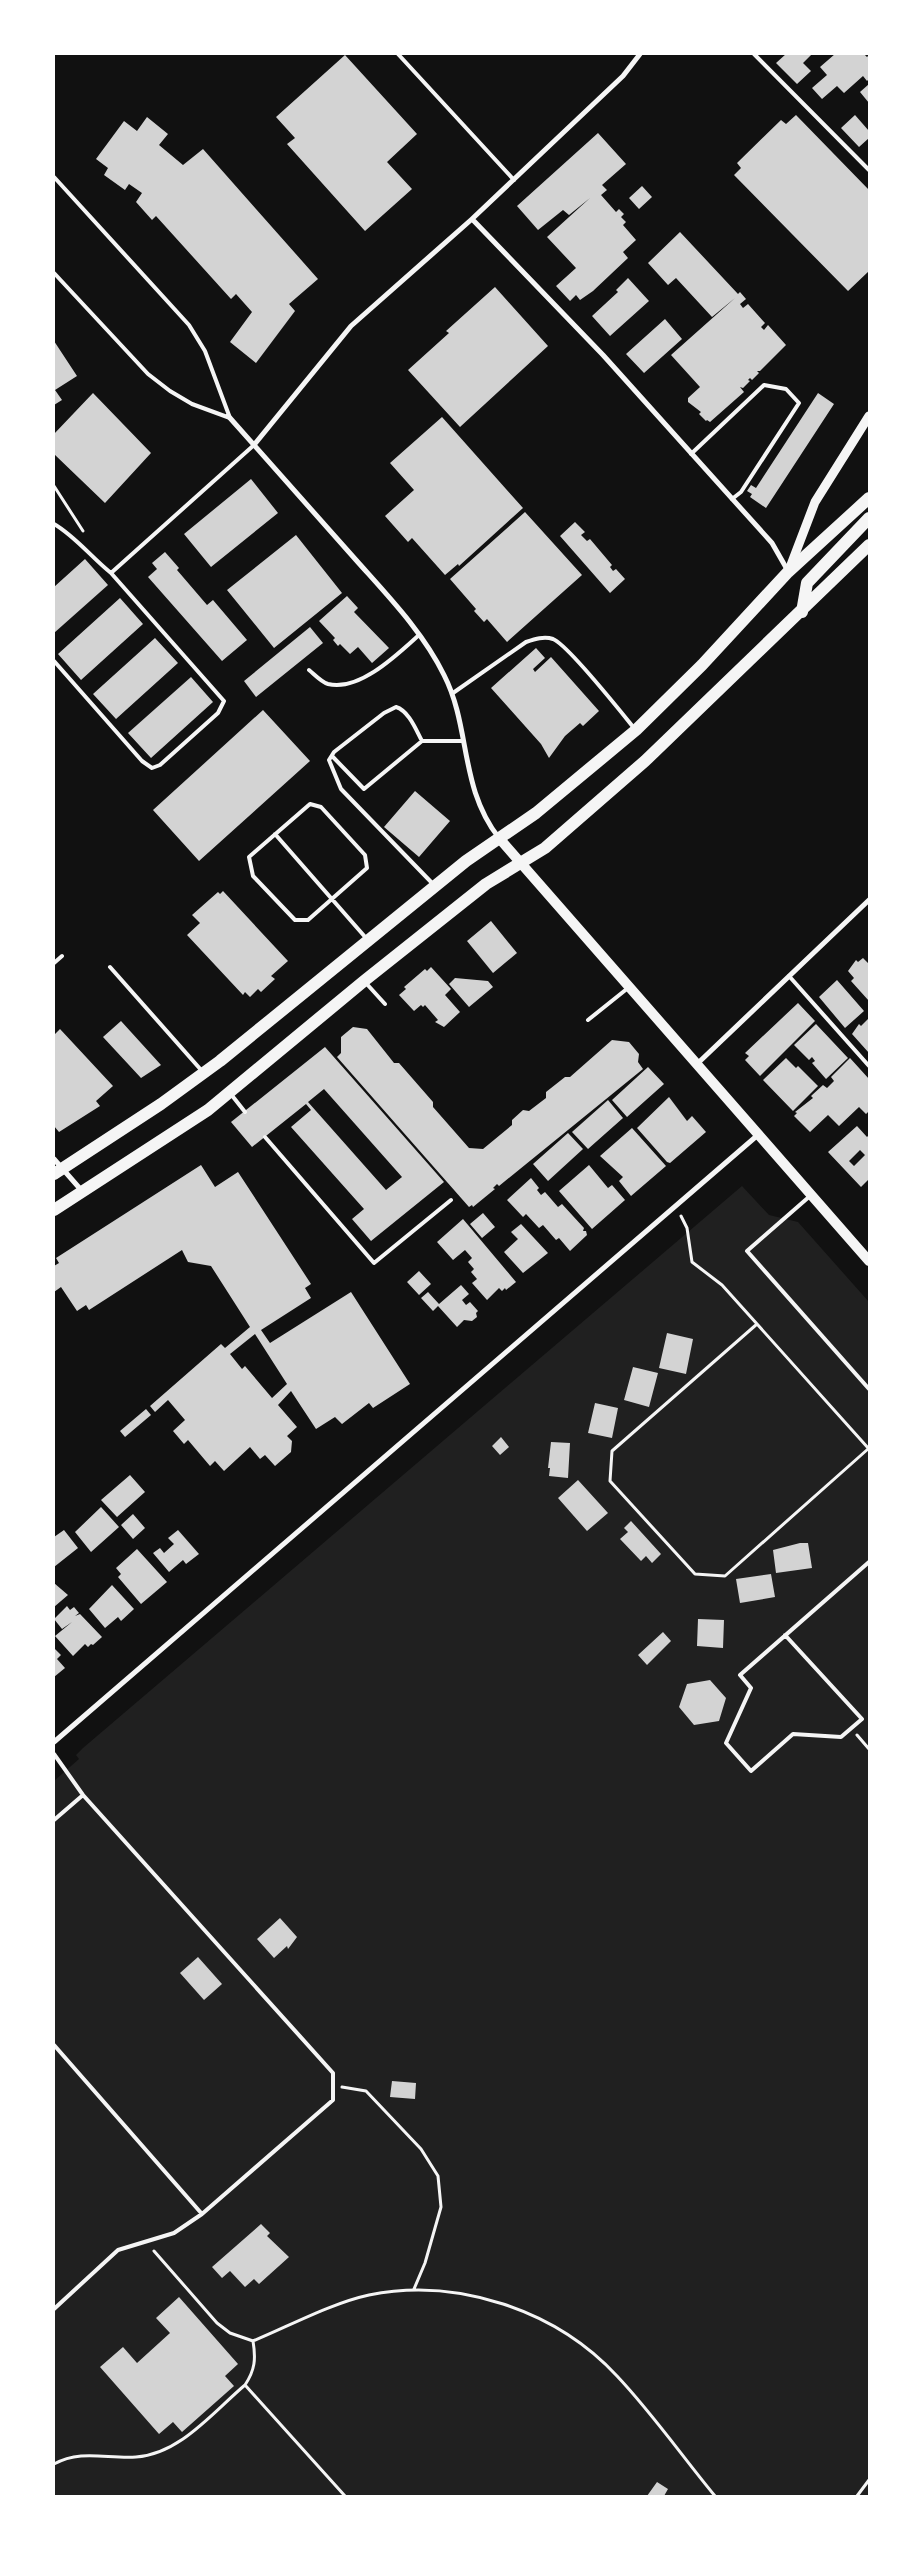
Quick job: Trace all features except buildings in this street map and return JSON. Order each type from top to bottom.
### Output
[{"type":"main road","points":[[58,1172],[204,1072],[435,886],[536,813],[636,730],[702,666],[788,572],[869,498]]},
{"type":"main road","points":[[802,612],[807,583],[869,518]]},
{"type":"main road","points":[[54,1210],[142,1154],[230,1093],[364,980],[486,884],[545,848],[645,761],[802,612],[869,545]]},
{"type":"main road","points":[[499,838],[869,1261]]},
{"type":"street","points":[[254,445],[351,326],[514,180],[624,76],[640,54]]},
{"type":"street","points":[[472,219],[603,355],[732,499],[774,546],[788,572]]},
{"type":"street","points":[[788,572],[815,502],[869,416]]},
{"type":"street","points":[[230,418],[401,611],[444,673],[453,693],[472,788],[485,821],[499,838]]},
{"type":"street","points":[[697,1064],[869,900]]},
{"type":"street","points":[[54,1742],[759,1134]]},
{"type":"street","points":[[54,1159],[58,1172],[83,1191]]},
{"type":"lane","points":[[398,54],[514,180]]},
{"type":"lane","points":[[754,54],[869,170]]},
{"type":"lane","points":[[54,177],[189,325],[205,351],[230,418]]},
{"type":"lane","points":[[54,273],[148,374],[170,391],[192,404],[230,418]]},
{"type":"lane","points":[[691,454],[764,385],[786,389],[798,403],[740,492],[732,499]]},
{"type":"lane","points":[[111,573],[254,445]]},
{"type":"lane","points":[[54,524],[63,529],[91,557],[111,573],[224,700],[218,713],[160,765],[152,768],[142,761],[54,661]]},
{"type":"lane","points":[[310,670],[326,684],[334,685],[362,679],[392,659],[419,635]]},
{"type":"lane","points":[[453,693],[526,642],[540,638],[552,639],[568,653],[636,730]]},
{"type":"lane","points":[[422,741],[406,713],[402,708],[396,707],[384,713],[329,760],[341,789],[435,886]]},
{"type":"lane","points":[[332,756],[364,789],[422,741],[462,741]]},
{"type":"lane","points":[[310,804],[320,807],[365,855],[367,868],[333,898],[308,920],[295,920],[253,876],[249,857],[310,804]]},
{"type":"lane","points":[[275,834],[333,898],[367,940]]},
{"type":"lane","points":[[54,962],[62,956]]},
{"type":"lane","points":[[110,967],[204,1072]]},
{"type":"lane","points":[[789,976],[869,1066]]},
{"type":"lane","points":[[364,980],[385,1004]]},
{"type":"lane","points":[[588,1020],[630,986]]},
{"type":"lane","points":[[230,1093],[245,1112]]},
{"type":"lane","points":[[265,1137],[374,1263],[452,1200]]},
{"type":"lane","points":[[812,1194],[747,1251],[869,1389]]},
{"type":"lane","points":[[785,1635],[862,1719],[841,1737],[792,1734],[751,1771],[726,1743],[751,1688],[740,1675],[785,1635],[869,1562]]},
{"type":"lane","points":[[54,1754],[83,1795],[333,2073],[334,2086],[334,2100],[202,2214],[174,2233],[118,2250],[54,2309]]},
{"type":"lane","points":[[54,1820],[83,1795]]},
{"type":"lane","points":[[54,2045],[202,2214]]},
{"type":"path","points":[[675,1206],[687,1228],[692,1262],[722,1285],[757,1324],[869,1449],[725,1576],[695,1574],[610,1481],[612,1451],[757,1324]]},
{"type":"path","points":[[852,1729],[869,1749]]},
{"type":"path","points":[[334,2086],[366,2091],[421,2149],[438,2176],[441,2208],[425,2263],[414,2289]]},
{"type":"path","points":[[145,2242],[169,2266],[217,2322],[230,2333],[253,2341],[348,2300],[414,2289],[469,2295],[513,2306],[571,2336],[616,2375],[715,2496]]},
{"type":"path","points":[[54,2464],[66,2457],[87,2454],[136,2457],[174,2446],[245,2385],[253,2373],[256,2356],[253,2341]]},
{"type":"path","points":[[245,2385],[345,2496]]},
{"type":"path","points":[[857,2496],[869,2480]]},
{"type":"shaded area","points":[[742,1186],[769,1215],[798,1222],[869,1302],[869,2496],[54,2496],[54,1781],[79,1759],[76,1755],[83,1748]]}]
